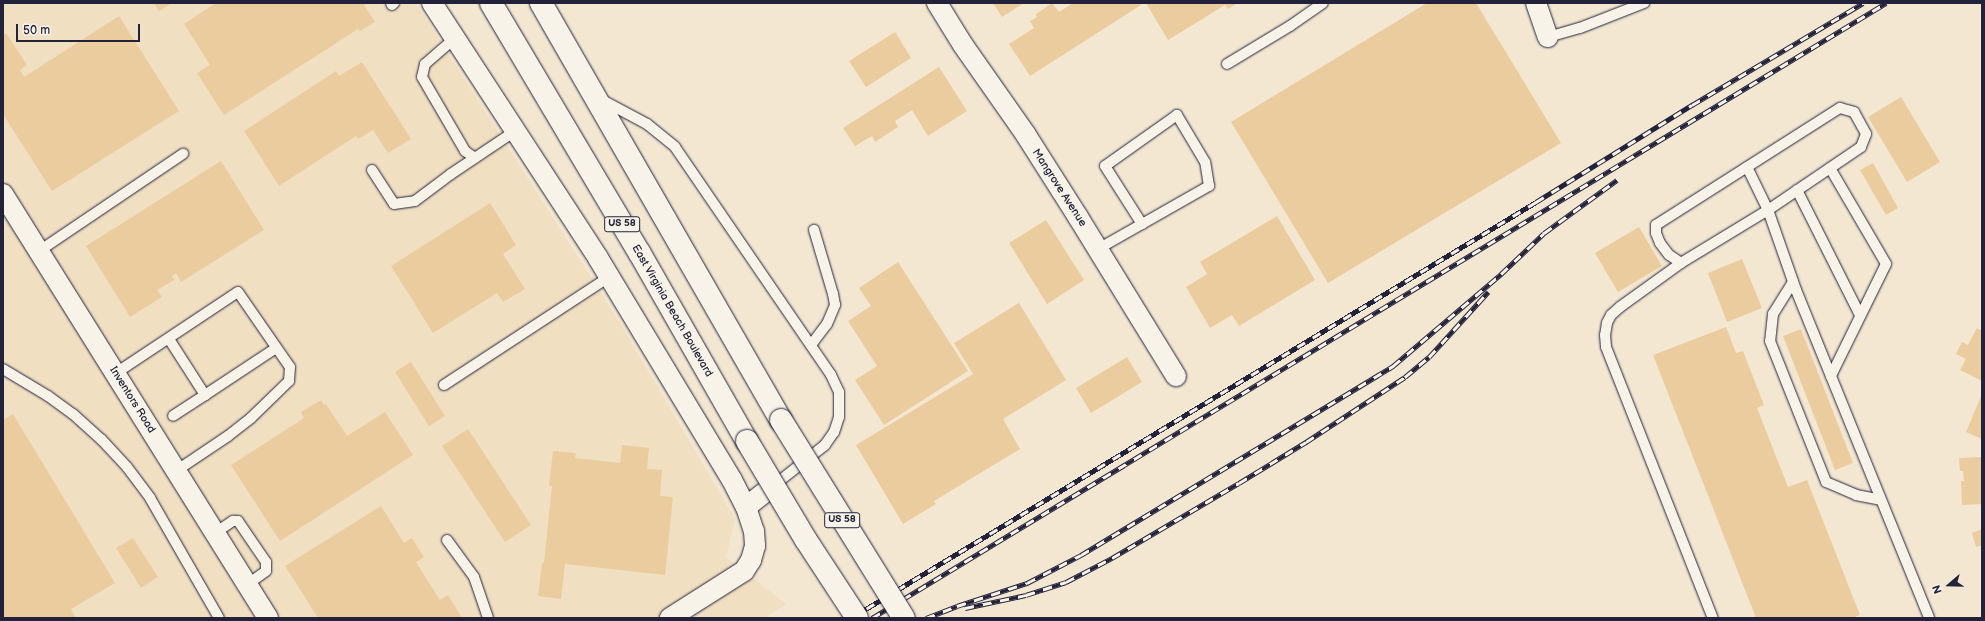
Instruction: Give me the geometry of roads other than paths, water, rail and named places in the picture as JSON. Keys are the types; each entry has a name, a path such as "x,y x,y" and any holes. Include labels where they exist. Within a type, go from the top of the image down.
{"main road":[{"name":"US 58","path":"541,3 781,420 904,618"},
{"name":"East Virginia Beach Boulevard","path":"493,5 806,540 857,618"}],"street":[{"path":"432,3 609,277 732,480 746,507 754,531 755,546 751,560 744,570 670,618"},
{"name":"Mangrove Avenue","path":"937,3 1026,136 1176,376"},
{"path":"1536,3 1548,37"},
{"name":"Inventors Road","path":"3,194 264,612"},
{"path":"746,507 774,486"}],"lane":[{"path":"1227,64 1290,26 1323,3"},
{"path":"1548,37 1580,28 1644,3"},
{"path":"455,38 425,64 422,77 465,151 475,158"},
{"path":"595,96 647,124 675,147 811,345 831,375 839,392 839,417 834,432 825,445 774,486"},
{"path":"1681,263 1670,255 1660,243 1656,233 1656,225 1840,108 1854,112 1866,134 1861,147 1768,210 1681,263 1620,307 1611,315 1607,323 1605,335 1606,347 1713,618"},
{"path":"1098,249 1209,186 1205,162 1177,115 1104,166 1142,224"},
{"path":"372,170 394,204 415,201 515,131"},
{"path":"39,251 184,154"},
{"path":"1747,167 1768,210 1794,282 1927,617"},
{"path":"1830,168 1886,264 1831,376"},
{"path":"1797,190 1860,316"},
{"path":"811,345 827,324 835,305 814,230"},
{"path":"444,384 609,277"},
{"path":"1794,282 1773,314 1770,341 1826,482 1856,495 1881,500"},
{"path":"116,373 238,292 290,367 289,381 251,418 228,436 176,471"},
{"path":"169,339 206,395"},
{"path":"173,416 276,348"},
{"path":"3,369 48,396 73,414 101,439 127,467 150,498 219,618"},
{"path":"215,533 233,521 238,520 266,562 266,571 247,585"},
{"path":"447,540 474,577 488,618"}],"railway":[{"path":"851,618 1536,202 1692,105 1863,3"},
{"path":"872,618 1886,3"},
{"path":"926,618 1027,583 1081,555 1393,366 1501,274 1544,233 1617,180"},
{"path":"965,608 1026,595 1066,582 1112,558 1239,483 1306,442 1405,377 1429,357 1488,292"}]}
